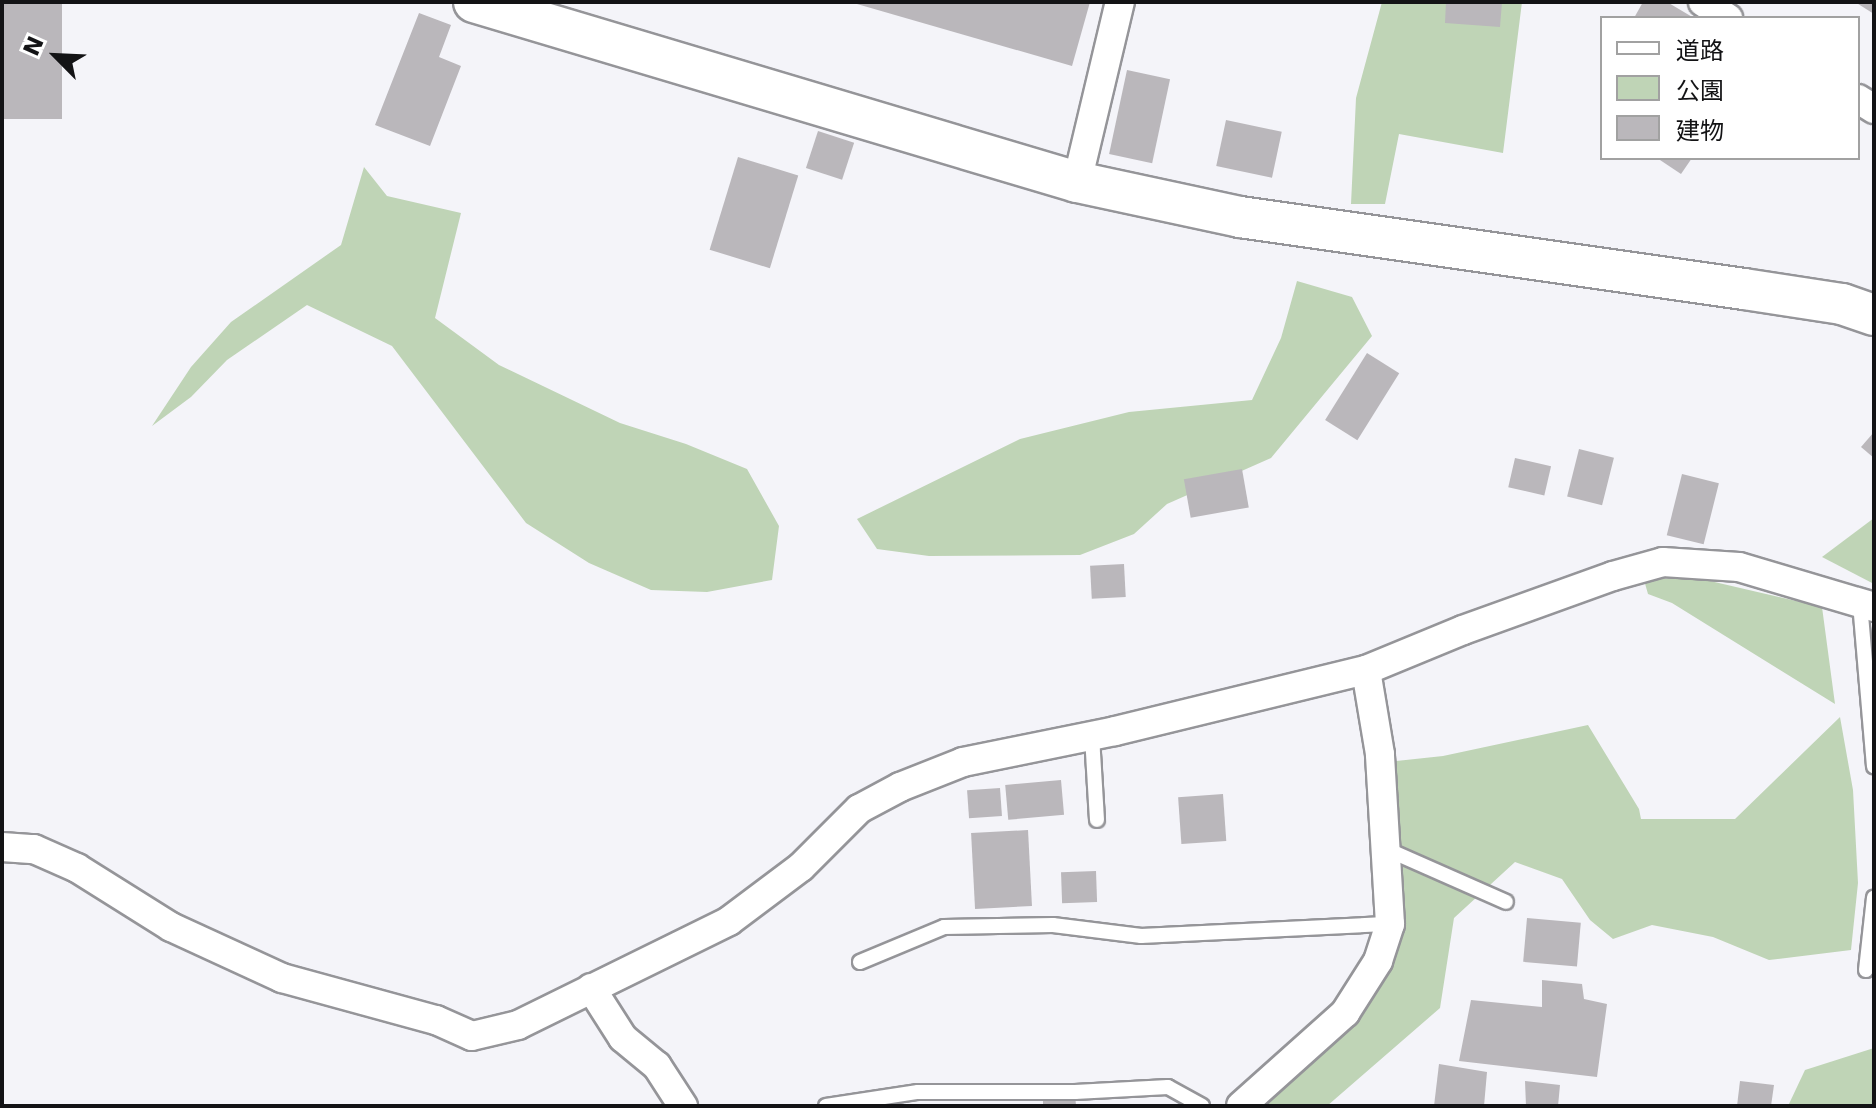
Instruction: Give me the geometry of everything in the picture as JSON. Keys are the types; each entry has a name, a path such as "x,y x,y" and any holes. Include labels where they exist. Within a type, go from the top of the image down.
{"street":[{"path":"474,2 1077,182 1240,217 1842,304 1874,315"},
{"path":"1077,182 1120,2"},
{"path":"1703,2 1725,16"},
{"path":"2,847 34,849 77,868 171,927 282,978 436,1020 472,1036 518,1025 729,921 801,867 859,809 900,787 963,762 1092,736 1366,670 1598,582 1663,562 1739,567 1867,605"},
{"path":"1241,1106 1345,1013 1378,961 1390,924 1380,754 1366,670"},
{"path":"591,988 623,1038 657,1066 683,1106"}],"lane":[{"path":"1867,605 1874,766"},
{"path":"1092,736 1097,820"},
{"path":"1386,849 1506,902"},
{"path":"1866,970 1874,897"},
{"path":"860,962 944,927 1053,925 1141,936 1390,924"},
{"path":"826,1106 1168,1087 1202,1106"}],"green space":[{"path":"1382,2 1522,2 1503,153 1399,134 1385,204 1351,204 1356,98"},
{"path":"364,167 387,196 461,213 435,318 499,365 620,423 686,444 747,469 779,526 772,580 707,592 651,590 589,563 526,523 392,346 307,305 227,360 191,397 152,426 191,367 231,322 341,245"},
{"path":"1297,281 1352,297 1372,336 1271,458 1167,504 1134,534 1080,555 929,556 877,549 857,519 1020,439 1129,412 1252,400 1281,338"},
{"path":"1874,518 1874,584 1822,557"},
{"path":"1693,577 1822,607 1835,704 1672,603 1648,594 1644,580"},
{"path":"1840,717 1853,790 1858,883 1851,950 1769,960 1713,937 1652,925 1613,939 1590,920 1562,879 1515,862 1454,918 1440,1008 1327,1106 1258,1106 1383,964 1387,762 1443,756 1588,725 1639,809 1641,819 1735,819"},
{"path":"1874,1048 1874,1106 1788,1106 1805,1070"}],"building":[{"path":"2,2 62,2 62,119 2,119"},
{"path":"850,2 1090,2 1072,66"},
{"path":"1446,2 1502,2 1500,27 1445,23"},
{"path":"1643,2 1667,2 1691,16 1635,16"},
{"path":"1855,2 1874,2 1874,14"},
{"path":"419,13 451,25 439,57 461,66 430,146 375,125"},
{"path":"1127,70 1170,79 1152,163 1109,154"},
{"path":"1226,120 1282,132 1272,178 1216,166"},
{"path":"818,131 854,143 842,180 806,168"},
{"path":"738,157 798,175 770,268 710,250"},
{"path":"1660,160 1691,160 1681,174"},
{"path":"1367,353 1399,373 1357,440 1325,420"},
{"path":"1874,432 1874,458 1861,447"},
{"path":"1579,449 1614,458 1602,505 1567,497"},
{"path":"1515,458 1551,466 1544,496 1508,487"},
{"path":"1242,469 1249,507 1191,518 1184,479"},
{"path":"1682,474 1719,483 1704,544 1667,535"},
{"path":"1124,564 1126,597 1092,599 1090,566"},
{"path":"1061,780 1064,815 1008,820 1005,785"},
{"path":"1000,788 1002,816 969,818 967,790"},
{"path":"1223,794 1226,841 1181,844 1178,797"},
{"path":"1028,830 1032,906 975,909 971,833"},
{"path":"1096,871 1097,902 1062,903 1061,872"},
{"path":"1527,918 1581,923 1577,967 1523,962"},
{"path":"1542,980 1582,984 1584,999 1607,1004 1597,1077 1459,1061 1471,1000 1542,1007"},
{"path":"1439,1064 1487,1072 1484,1106 1434,1106"},
{"path":"1525,1081 1560,1085 1558,1106 1526,1106"},
{"path":"1740,1081 1774,1085 1771,1106 1737,1106"},
{"path":"1075,1092 1076,1106 1043,1106 1043,1094"}]}
